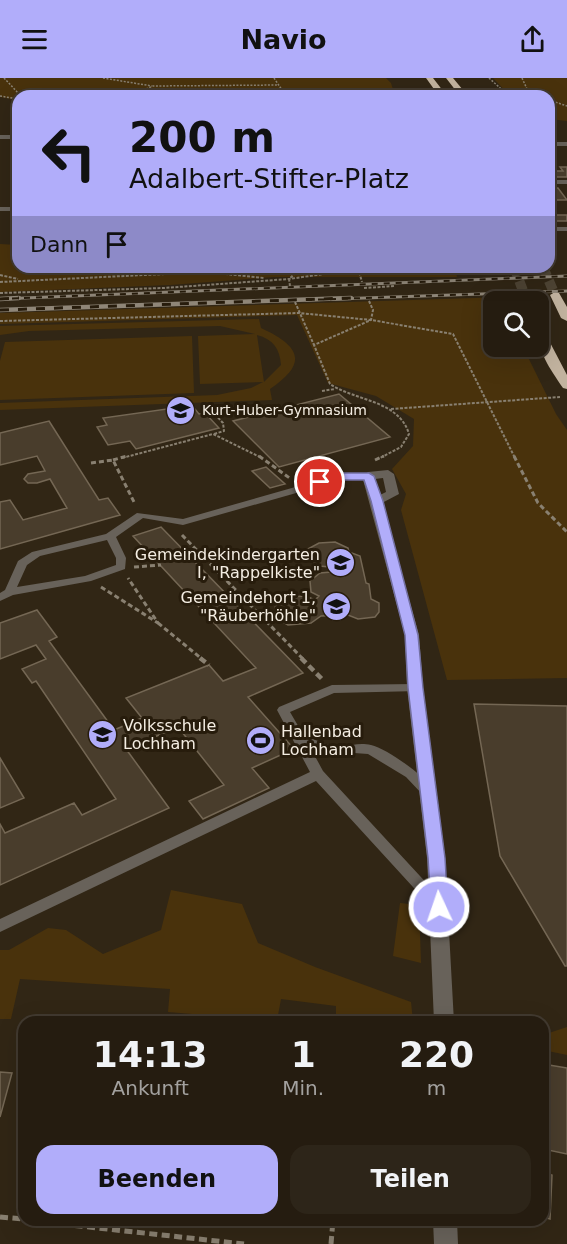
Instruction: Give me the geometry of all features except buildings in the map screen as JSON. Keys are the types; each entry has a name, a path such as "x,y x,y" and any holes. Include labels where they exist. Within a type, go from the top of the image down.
{"highway":[{"path":"429,78 438,90"},
{"path":"449,78 459,90"},
{"path":"555,295 567,318"},
{"path":"549,356 567,385"}],"street":[{"path":"377,501 393,494 388,474 369,476 412,635 436,858 444,1016"},
{"path":"445,1226 446,1244"}],"lane":[{"path":"5,595 22,563 36,554 110,536 141,515 183,522 341,477 369,476"},
{"path":"5,595 87,579 121,567 121,558 110,536"},
{"path":"416,688 332,689 284,710 318,774 439,907"},
{"path":"299,739 339,751 354,748 371,750 411,774 428,792"},
{"path":"0,926 318,774"}],"path":[{"path":"4,78 15,90"},
{"path":"103,78 153,86 279,85"},
{"path":"274,78 282,90"},
{"path":"489,78 502,90"},
{"path":"144,90 153,86"},
{"path":"0,282 184,273"},
{"path":"217,273 274,279"},
{"path":"289,279 296,273"},
{"path":"0,293 164,288 289,279 323,273"},
{"path":"359,273 362,282"},
{"path":"0,275 25,280"},
{"path":"289,279 290,286"},
{"path":"364,288 395,286"},
{"path":"369,301 373,310 371,320"},
{"path":"295,302 330,384 391,410 487,401 567,397"},
{"path":"0,321 299,313 371,320 453,334 538,503 567,532"},
{"path":"314,345 371,320"},
{"path":"321,391 336,388"},
{"path":"369,476 366,469 371,461 404,446 408,438 407,429 391,410"},
{"path":"92,463 113,460 224,431 223,423 212,411"},
{"path":"213,434 267,460 300,488"},
{"path":"113,460 141,515"},
{"path":"166,519 332,689"},
{"path":"121,567 161,565"},
{"path":"121,567 158,623"},
{"path":"87,579 158,623 209,665"},
{"path":"0,1216 18,1218"},
{"path":"86,1226 244,1244"},
{"path":"332,1244 333,1226"}],"shaded area":[{"path":"0,78 386,78 393,90 12,90 12,99 0,97"},
{"path":"493,78 567,78 567,121 555,120 555,90 504,90"},
{"path":"0,244 12,245 12,273 456,273 457,277 274,277 170,285 0,292"},
{"path":"483,298 483,357 528,357 556,414 567,430 567,678 447,680 401,510 406,494 392,469 413,446 414,419 376,396 328,383 297,315 0,324 0,313"},
{"path":"259,319 261,328 284,341 291,348 295,355 295,363 291,371 270,389 272,400 0,410 0,403 217,395 251,388 263,382 200,384 198,336 255,334 220,326 29,331 0,335 0,326","holes":["257,335 267,339 275,346 281,365 264,382"]},
{"path":"192,336 194,393 0,400 0,361 5,342"},
{"path":"171,890 242,904 258,943 315,967 411,1002 412,1016 336,1016 336,1006 281,999 278,1016 216,1016 168,1012 170,989 20,979 11,1019 0,1019 0,950 9,950 48,928 66,930 103,954 161,930"},
{"path":"400,903 419,905 421,963 393,956"},
{"path":"567,1027 567,1055 549,1051 549,1033"}],"tunnel":[{"path":"516,273 523,291"},
{"path":"546,273 555,295"}],"railway":[{"path":"19,298 0,299 567,276"},
{"path":"306,300 567,291"},
{"path":"0,310 351,298"}],"place":[{"name":"Kurt-Huber-Gymnasium","path":"181,410"},
{"name":"Gemeindekindergarten I, \"Rappelkiste\"","path":"341,563"},
{"name":"Gemeindehort 1, \"Räuberhöhle\"","path":"337,606"},
{"name":"Volksschule Lochham","path":"102,734"},
{"name":"Hallenbad Lochham","path":"260,740"}],"route":[{"path":"320,482 341,477 369,476 377,501 412,635 436,858 439,907"}]}
